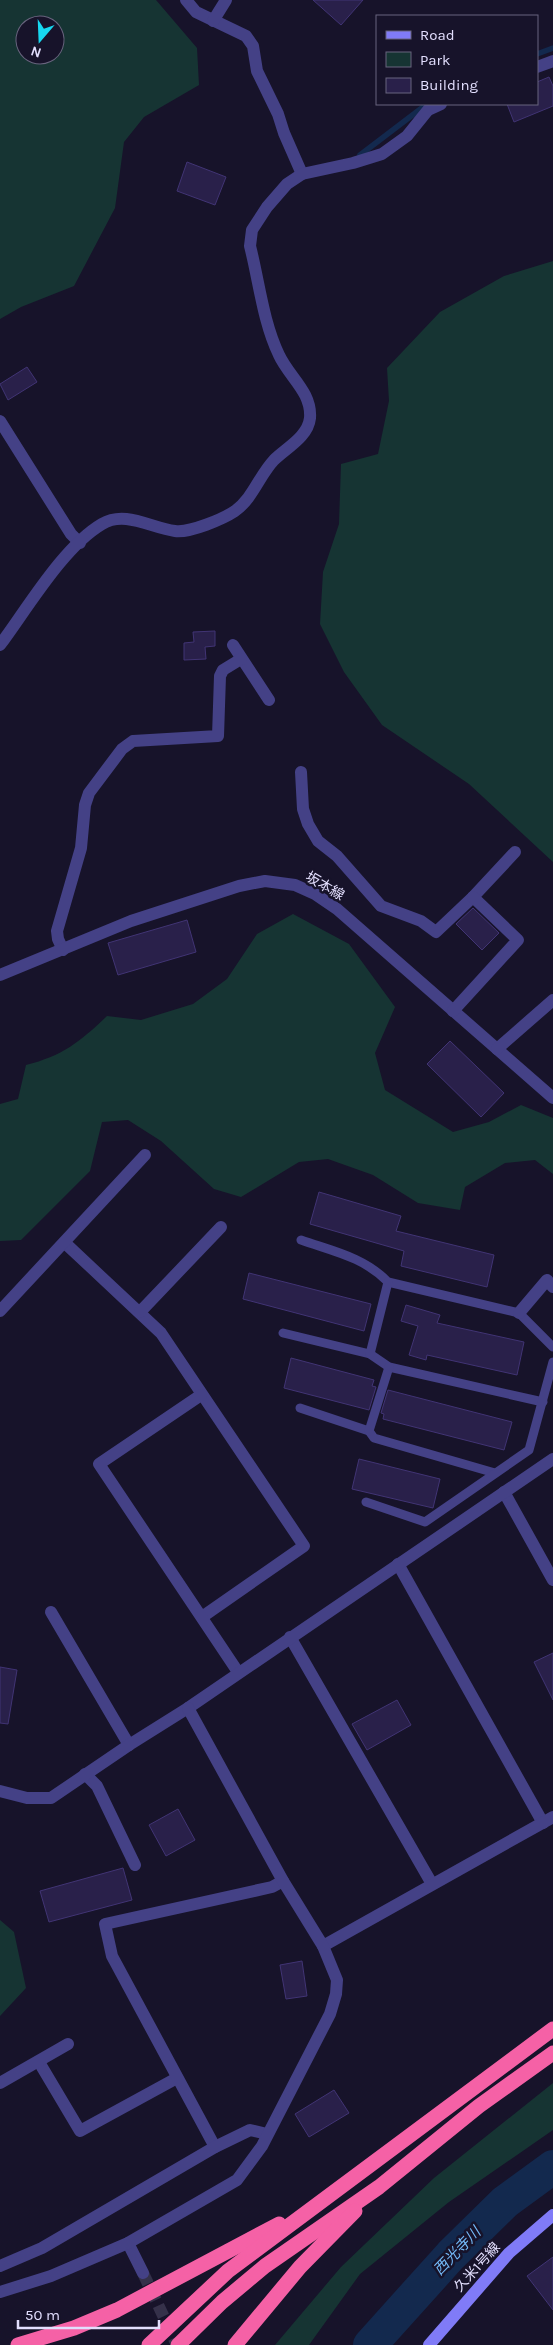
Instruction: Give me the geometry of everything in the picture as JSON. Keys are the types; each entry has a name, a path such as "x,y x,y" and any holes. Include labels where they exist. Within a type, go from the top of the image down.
{"highway":[{"path":"149,2345 228,2271 553,2029"},
{"path":"178,2345 222,2302 265,2266 379,2187 479,2106 553,2053"},
{"path":"237,2342 300,2268 379,2187"},
{"path":"18,2345 74,2328 117,2310 319,2203"}],"street":[{"path":"186,0 196,12 246,36 253,46 257,71 278,114 302,174"},
{"path":"213,21 226,0"},
{"path":"538,67 553,61"},
{"path":"0,645 62,561 102,524 118,518 140,521 176,531 196,528 235,511 252,495 261,475 301,437 310,420 308,401 280,357 272,338 250,246 252,230 267,207 287,184 302,174 353,163 382,154 407,136 428,110 439,105"},
{"path":"0,421 71,534 80,543"},
{"path":"233,645 269,700"},
{"path":"63,950 58,939 58,931 80,848 85,805 89,793 122,749 132,742 218,736 220,676 223,670 241,659"},
{"path":"301,772 303,809 308,824 318,841 337,856 381,906 421,921 436,932 473,897 515,852"},
{"name":"坂本線","path":"0,975 131,921 239,886 265,881 295,885 315,894 337,909 553,1098"},
{"path":"453,1011 518,940 473,897"},
{"path":"498,1049 553,1000"},
{"path":"0,1311 145,1155"},
{"path":"140,1312 221,1227"},
{"path":"65,1243 162,1334 304,1546 202,1617"},
{"path":"519,1313 547,1280 553,1287"},
{"path":"201,1394 99,1464 238,1672"},
{"path":"0,1791 27,1798 51,1798 188,1708 238,1672 553,1459"},
{"path":"504,1492 553,1580"},
{"path":"324,1946 548,1820 398,1564"},
{"path":"51,1612 129,1745"},
{"path":"290,1637 432,1884"},
{"path":"0,2292 51,2276 128,2243 237,2180 262,2146 330,2014 336,1994 337,1980 324,1946 283,1881 188,1708"},
{"path":"85,1774 97,1786 135,1865"},
{"path":"215,2147 112,1956 105,1924 272,1887 283,1881"},
{"path":"0,2083 68,2044"},
{"path":"39,2062 80,2131 177,2078"},
{"path":"0,2266 42,2248 215,2147 250,2130 267,2134"},
{"name":"久米1号線","path":"429,2345 509,2253 553,2215"},
{"path":"128,2243 143,2273"}],"lane":[{"path":"301,1240 360,1260 377,1270 388,1282 519,1313 553,1347"},
{"path":"370,1354 388,1282"},
{"path":"283,1333 370,1354 389,1367 543,1402"},
{"path":"366,1502 425,1522 530,1450 553,1362"},
{"path":"369,1431 389,1367"},
{"path":"300,1408 369,1431 374,1438 494,1473"}],"green space":[{"path":"0,0 156,0 197,48 199,85 144,117 124,142 115,208 74,286 21,307 0,319"},
{"path":"553,261 553,862 469,784 382,725 344,672 320,624 323,572 339,524 341,464 378,454 389,401 387,368 440,312 504,276"},
{"path":"293,914 349,944 395,1007 375,1053 385,1090 453,1132 489,1122 521,1105 553,1118 553,1174 535,1160 505,1163 465,1187 460,1210 418,1203 373,1175 328,1159 299,1162 241,1197 214,1189 161,1141 128,1120 102,1122 90,1171 21,1240 0,1241 0,1104 18,1099 26,1065 50,1057 70,1047 107,1016 141,1020 193,1004 227,979 257,934"},
{"path":"0,1920 14,1932 26,1988 0,2016"},
{"path":"553,2083 553,2130 449,2202 360,2274 309,2345 275,2345 341,2267 434,2178"}],"building":[{"path":"313,0 363,0 341,25"},
{"path":"549,77 553,86 553,106 514,122 507,105 538,105 538,82"},
{"path":"187,162 226,177 215,205 177,191"},
{"path":"27,367 37,382 8,400 0,384"},
{"path":"215,631 215,646 205,647 206,659 184,660 184,643 194,642 193,632"},
{"path":"473,908 499,933 482,950 456,924"},
{"path":"187,920 196,952 118,975 108,943"},
{"path":"450,1041 504,1093 481,1117 427,1064"},
{"path":"319,1192 401,1216 396,1231 494,1255 487,1287 401,1266 404,1251 310,1224"},
{"path":"249,1273 371,1304 364,1331 243,1299"},
{"path":"406,1305 440,1315 437,1323 524,1342 517,1375 427,1355 426,1360 409,1355 418,1326 401,1321"},
{"path":"291,1358 374,1380 372,1386 376,1387 369,1410 284,1388"},
{"path":"388,1390 512,1422 504,1450 383,1419 384,1414 381,1413"},
{"path":"359,1459 440,1479 433,1508 352,1489"},
{"path":"553,1653 553,1700 534,1662"},
{"path":"0,1667 17,1670 8,1724 0,1723"},
{"path":"397,1700 411,1725 367,1750 352,1724"},
{"path":"178,1809 195,1840 166,1856 149,1825"},
{"path":"123,1868 132,1900 49,1922 40,1891"},
{"path":"302,1961 307,1996 286,1999 280,1965"},
{"path":"334,2090 349,2113 309,2137 295,2114"},
{"path":"553,2257 553,2310 527,2276"}],"waterway":[{"path":"538,54 553,48"},
{"path":"360,155 426,105"},
{"name":"西光寺川","path":"370,2345 451,2255 505,2202 553,2167"}],"tunnel":[{"path":"143,2273 177,2345"}]}
